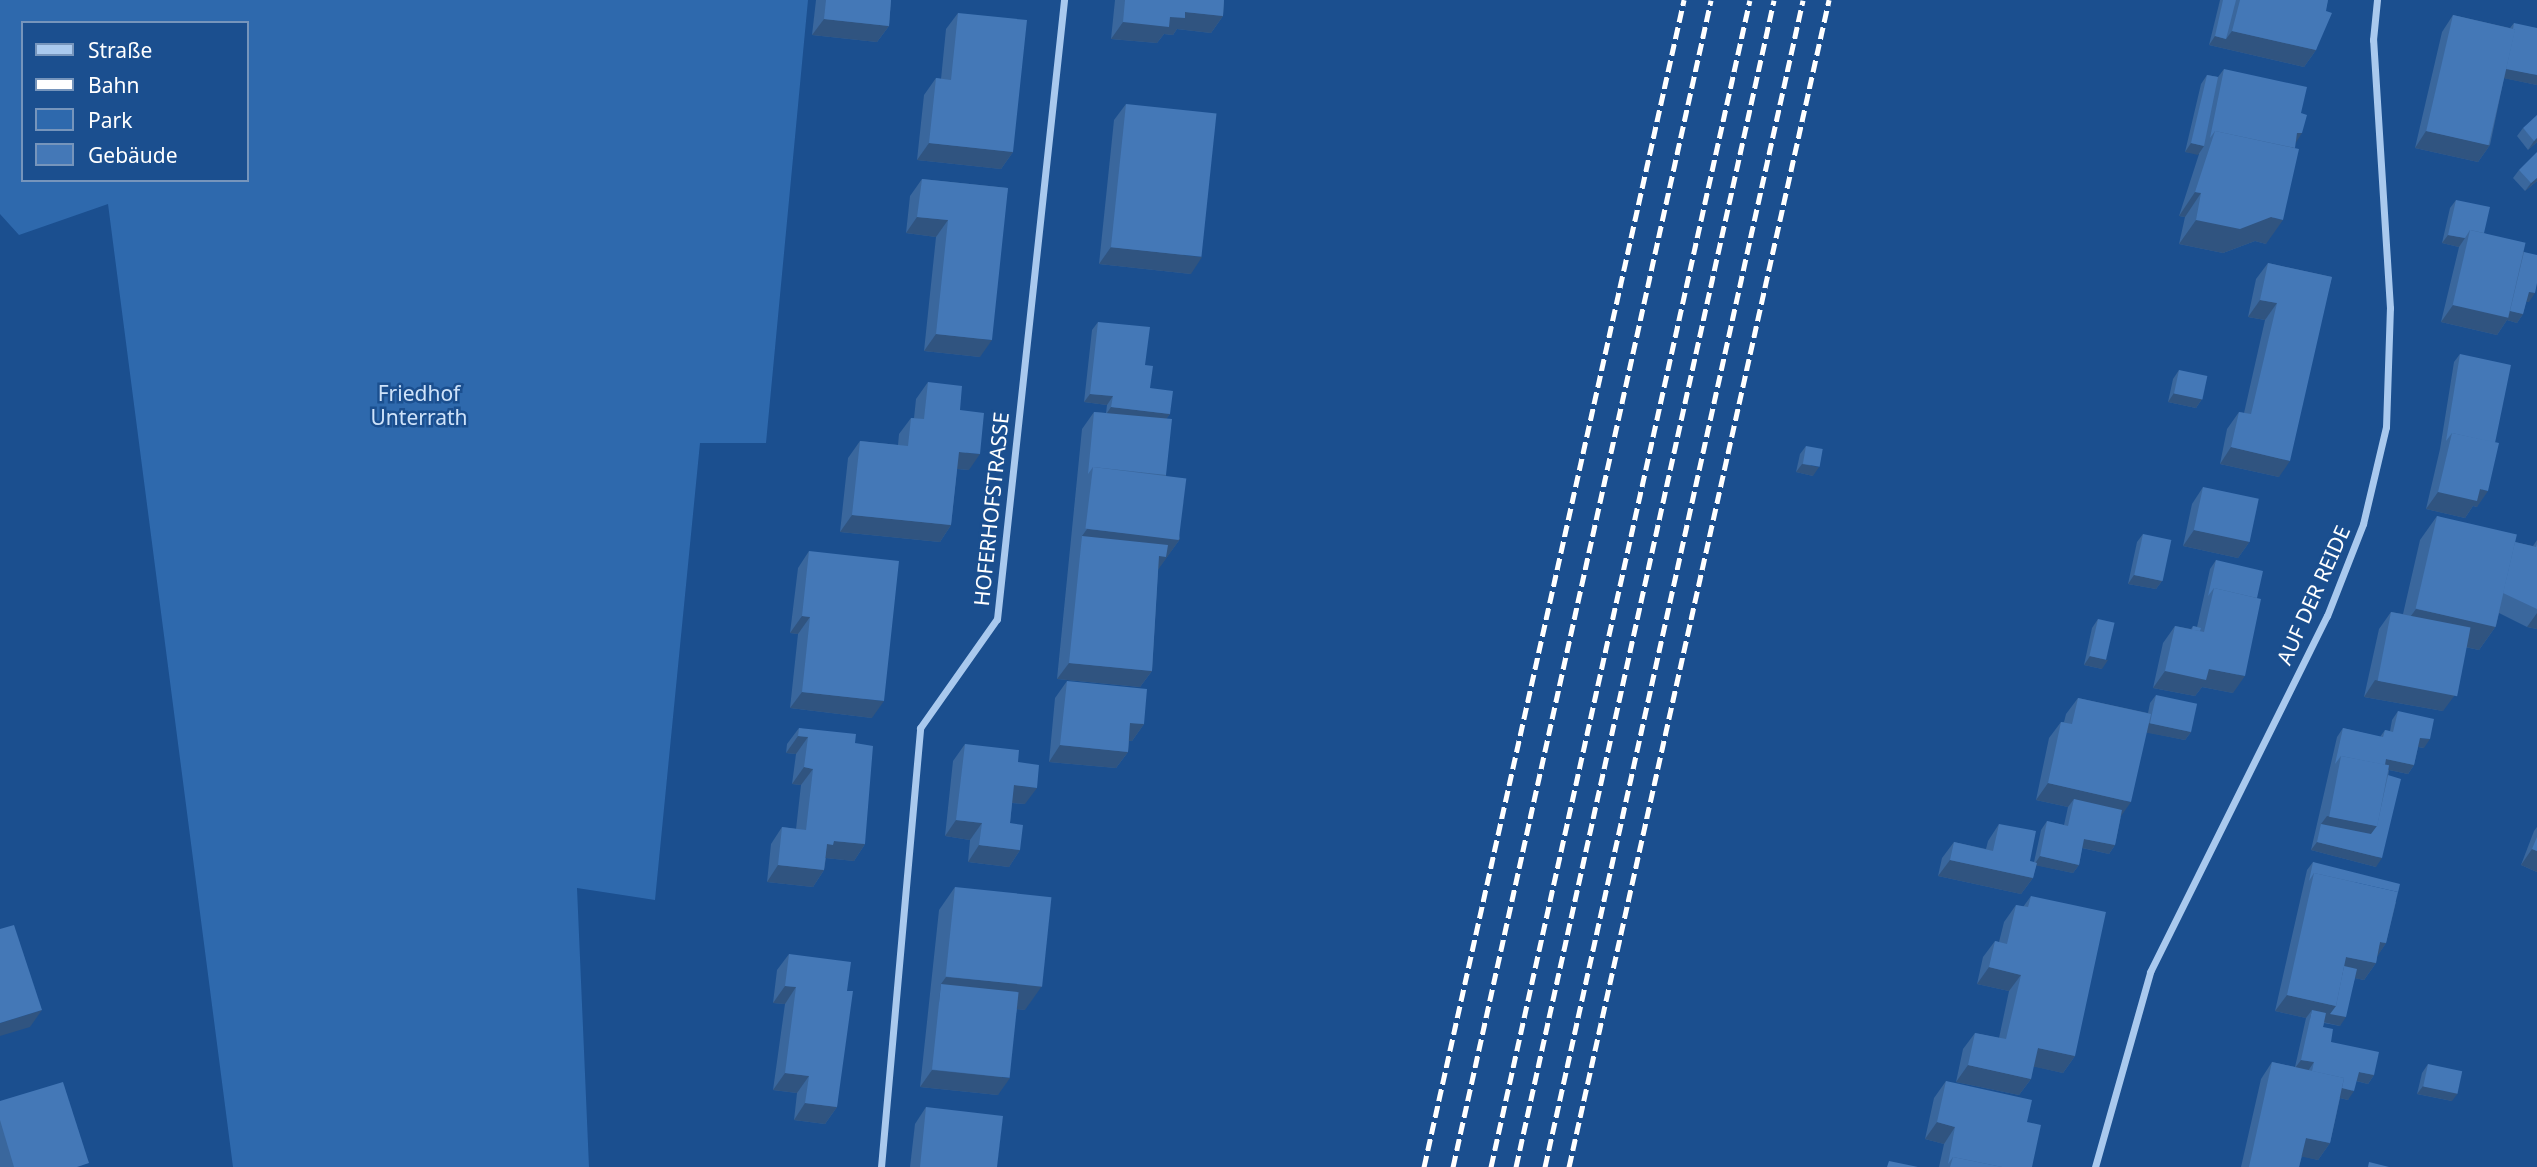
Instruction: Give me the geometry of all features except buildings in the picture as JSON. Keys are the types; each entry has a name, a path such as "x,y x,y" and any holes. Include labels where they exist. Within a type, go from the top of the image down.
{"street":[{"name":"HOFERHOFSTRASSE","path":"881,1167 920,728 997,619 1064,0"},
{"name":"AUF DER REIDE","path":"2095,1167 2150,972 2327,616 2363,524 2386,427 2390,308 2373,40 2377,0"}],"green space":[{"name":"Friedhof Unterrath","path":"0,0 808,0 766,443 700,443 655,900 577,888 589,1167 233,1167 108,204 19,235 0,214"}],"railway":[{"path":"1424,1167 1684,0"},
{"path":"1453,1167 1711,0"},
{"path":"1491,1167 1750,0"},
{"path":"1516,1167 1774,0"},
{"path":"1545,1167 1803,0"},
{"path":"1569,1167 1829,0"}]}
